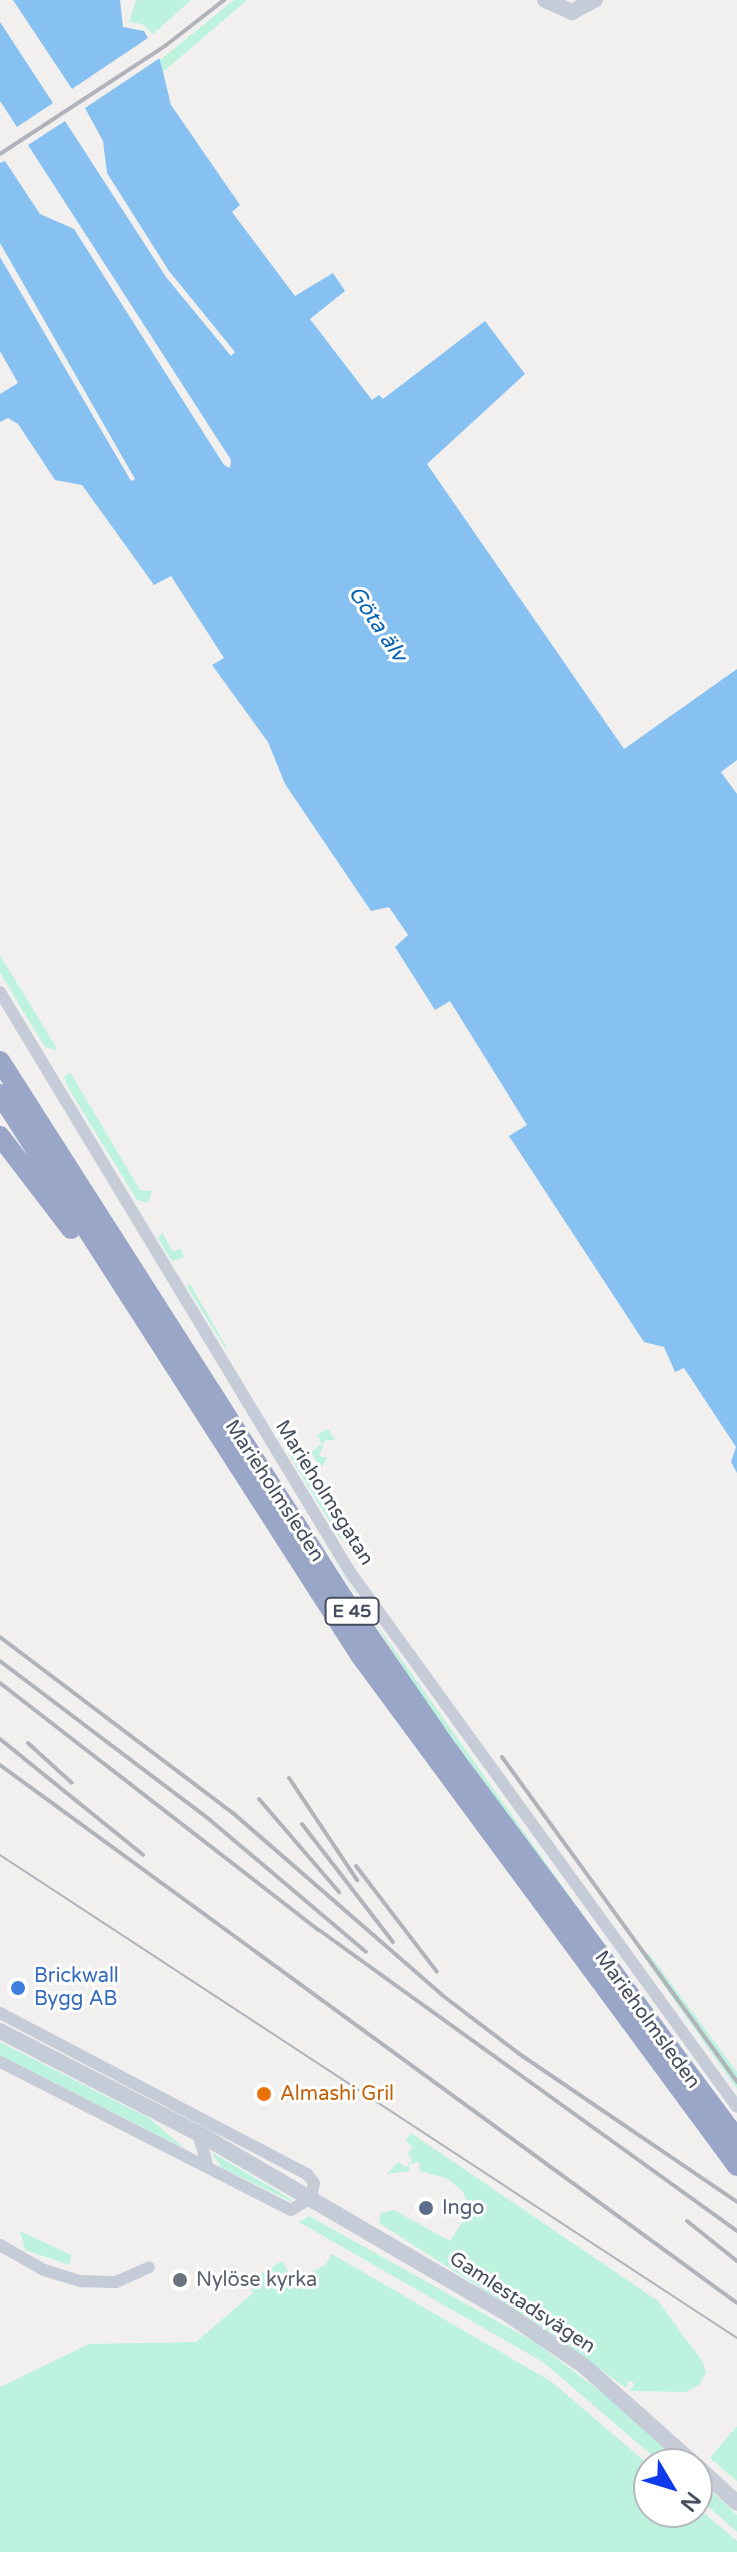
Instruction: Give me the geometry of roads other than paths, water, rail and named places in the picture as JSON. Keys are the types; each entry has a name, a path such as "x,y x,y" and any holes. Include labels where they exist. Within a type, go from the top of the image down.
{"highway":[{"name":"Marieholmsleden","path":"0,1061 351,1610 737,2139"},
{"name":"Marieholmsleden","path":"0,1094 106,1262 417,1737 737,2166"},
{"path":"0,1136 69,1227 106,1262"}],"street":[{"path":"545,0 567,12 595,0"},
{"name":"Marieholmsgatan","path":"0,992 364,1594 737,2107"},
{"path":"0,2013 307,2174 314,2183 311,2198 291,2210 0,2062"},
{"name":"Gamlestadsvägen","path":"0,2031 198,2133 547,2340 676,2448"},
{"path":"198,2133 208,2168"},
{"path":"0,2245 44,2270 81,2281 116,2282 149,2267"},
{"name":"Gamlestadsvägen","path":"713,2481 737,2503"}],"water":[{"name":"Göta älv","path":"0,0 120,0 123,27 144,31 160,60 171,105 240,205 232,212 295,296 333,273 345,291 310,319 372,400 379,395 383,399 485,321 525,374 427,464 624,749 737,669 737,760 721,772 737,794 737,1473 731,1462 736,1447 684,1368 675,1372 664,1347 644,1342 509,1136 527,1125 450,1001 435,1010 395,947 408,935 389,907 371,911 285,784 268,742 212,665 224,658 171,576 154,585 82,485 55,480 18,424 8,418 0,422 0,394 18,383 0,351"}],"tram line":[{"path":"0,1855 737,2338"}],"railway":[{"path":"0,154 165,46 224,0"},
{"path":"0,1637 233,1813 442,1995 518,2053 737,2202"},
{"path":"0,1661 210,1820 366,1952"},
{"path":"0,1683 319,1930 737,2231"},
{"path":"0,1739 143,1855"},
{"path":"28,1743 72,1783"},
{"path":"502,1757 737,2082"},
{"path":"0,1765 737,2303"},
{"path":"289,1778 357,1880"},
{"path":"259,1799 339,1892"},
{"path":"302,1824 393,1942"},
{"path":"356,1866 437,1972"},
{"path":"687,2221 737,2261"}],"place":[{"name":"Brickwall Bygg AB","path":"18,1988"},
{"name":"Almashi Gril","path":"264,2094"},
{"name":"Ingo","path":"426,2208"},
{"name":"Nylöse kyrka","path":"180,2280"}]}
